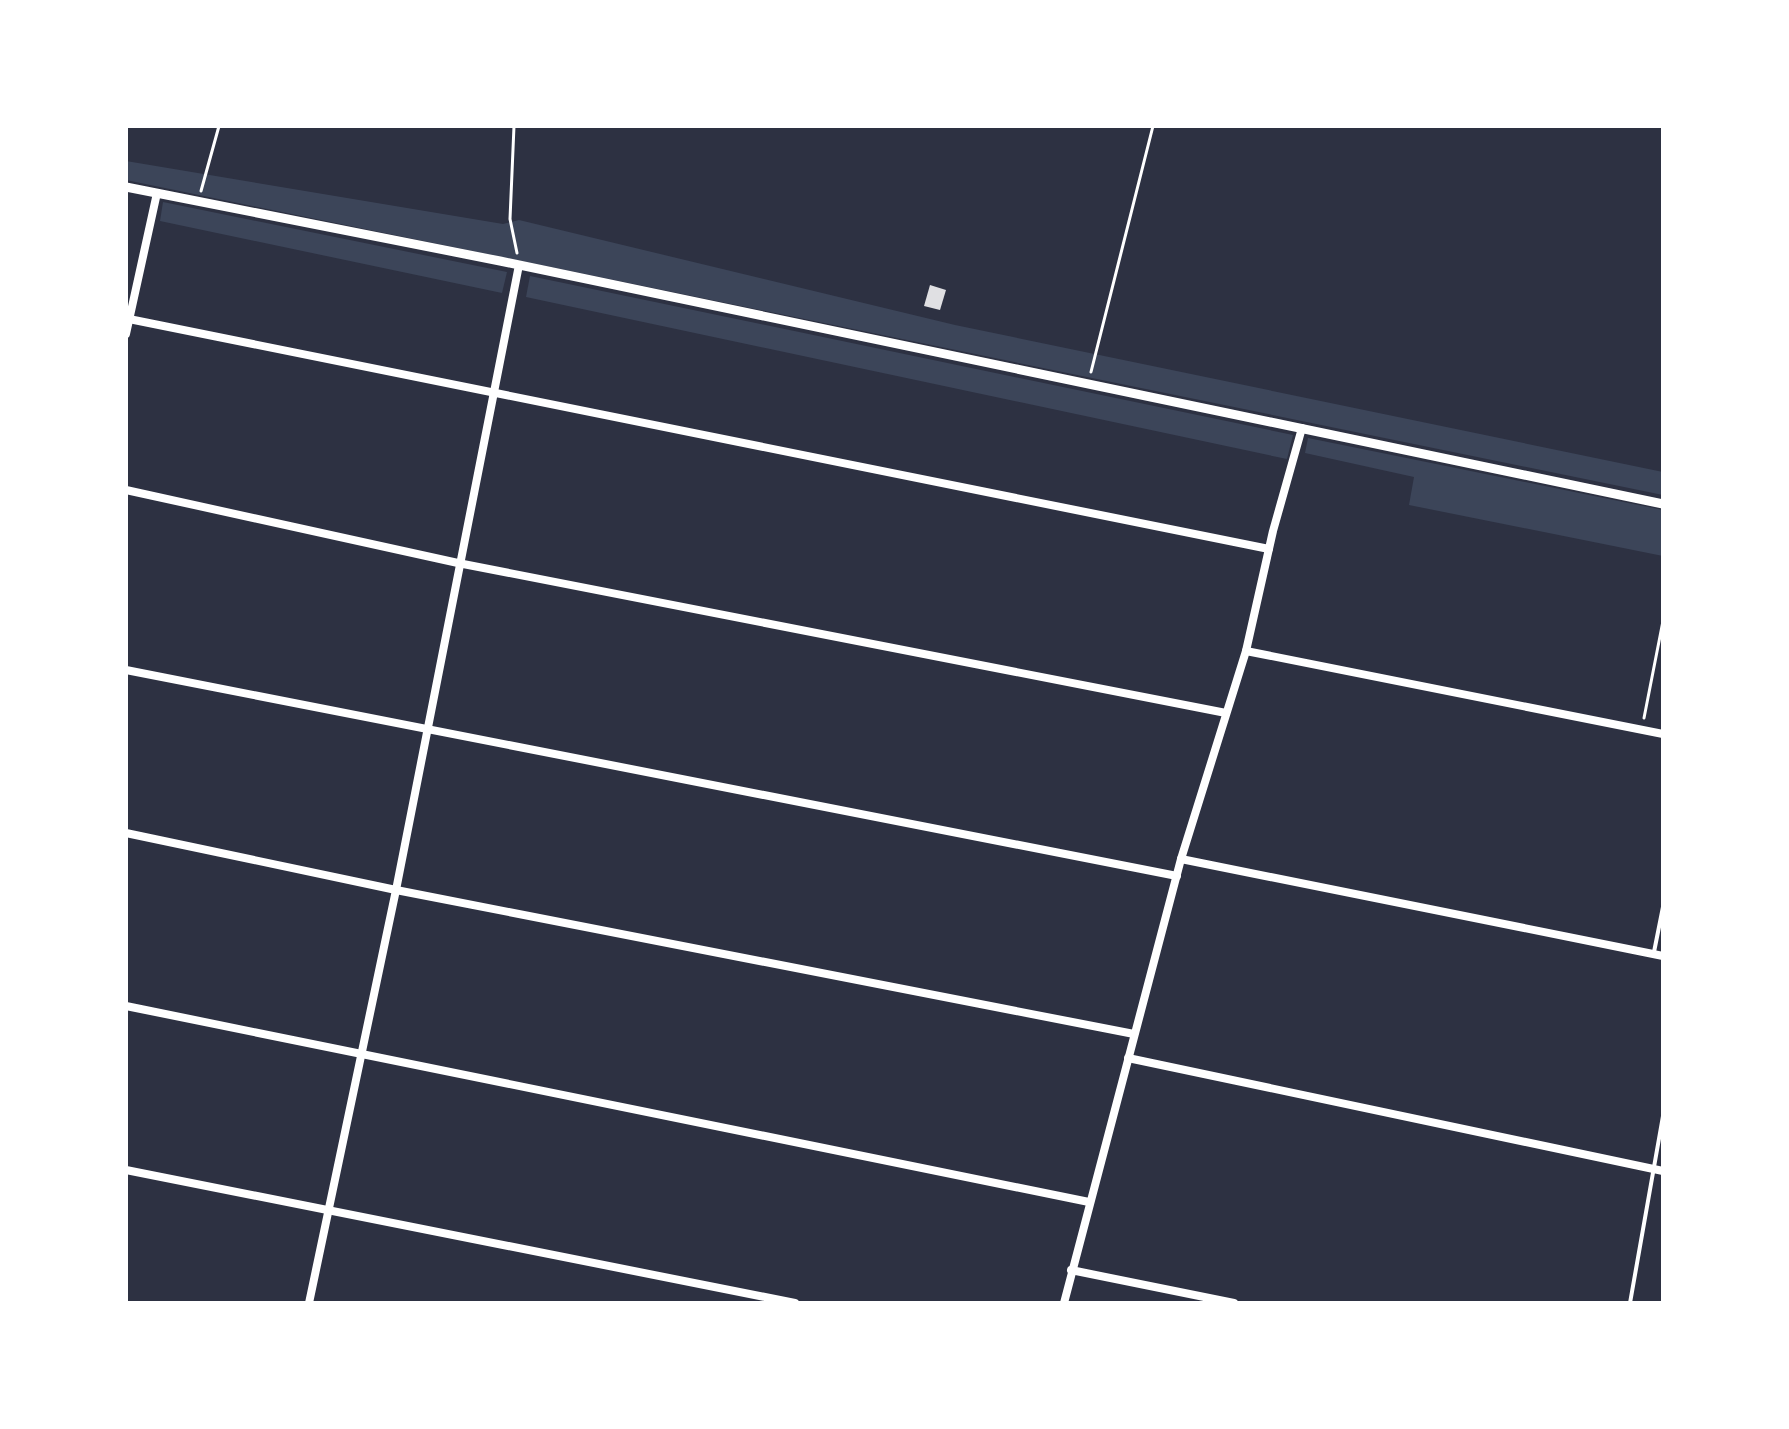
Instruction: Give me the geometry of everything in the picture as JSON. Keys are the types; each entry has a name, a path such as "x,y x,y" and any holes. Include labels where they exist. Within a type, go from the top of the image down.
{"street":[{"path":"126,187 519,265 1663,504"},
{"path":"126,334 157,193"},
{"path":"309,1303 396,890 519,265"},
{"path":"129,319 1269,549"},
{"path":"1064,1303 1181,859 1246,651 1269,549 1302,428"},
{"path":"126,490 458,563 1226,713"},
{"path":"1246,651 1663,734"},
{"path":"126,670 1177,876"},
{"path":"126,833 396,890 1134,1034"},
{"path":"1181,859 1658,955"},
{"path":"126,1006 1089,1202"},
{"path":"1128,1058 1663,1171"},
{"path":"126,1170 795,1303"},
{"path":"1071,1270 1234,1303"}],"lane":[{"path":"1658,955 1663,907"},
{"path":"1630,1303 1651,1169 1663,1116"}],"path":[{"path":"198,202 219,126"},
{"path":"514,126 510,219 519,265"},
{"path":"1088,383 1153,126"},
{"path":"1642,730 1663,621"}],"shaded area":[{"path":"126,161 503,224 519,220 955,325 1663,472 1663,495 126,180"},
{"path":"163,202 507,272 502,293 160,221"},
{"path":"530,276 1293,435 1287,459 526,297"},
{"path":"1308,438 1663,510 1663,556 1409,505 1414,477 1305,453"}],"building":[{"path":"930,285 946,290 940,310 924,306"}]}
